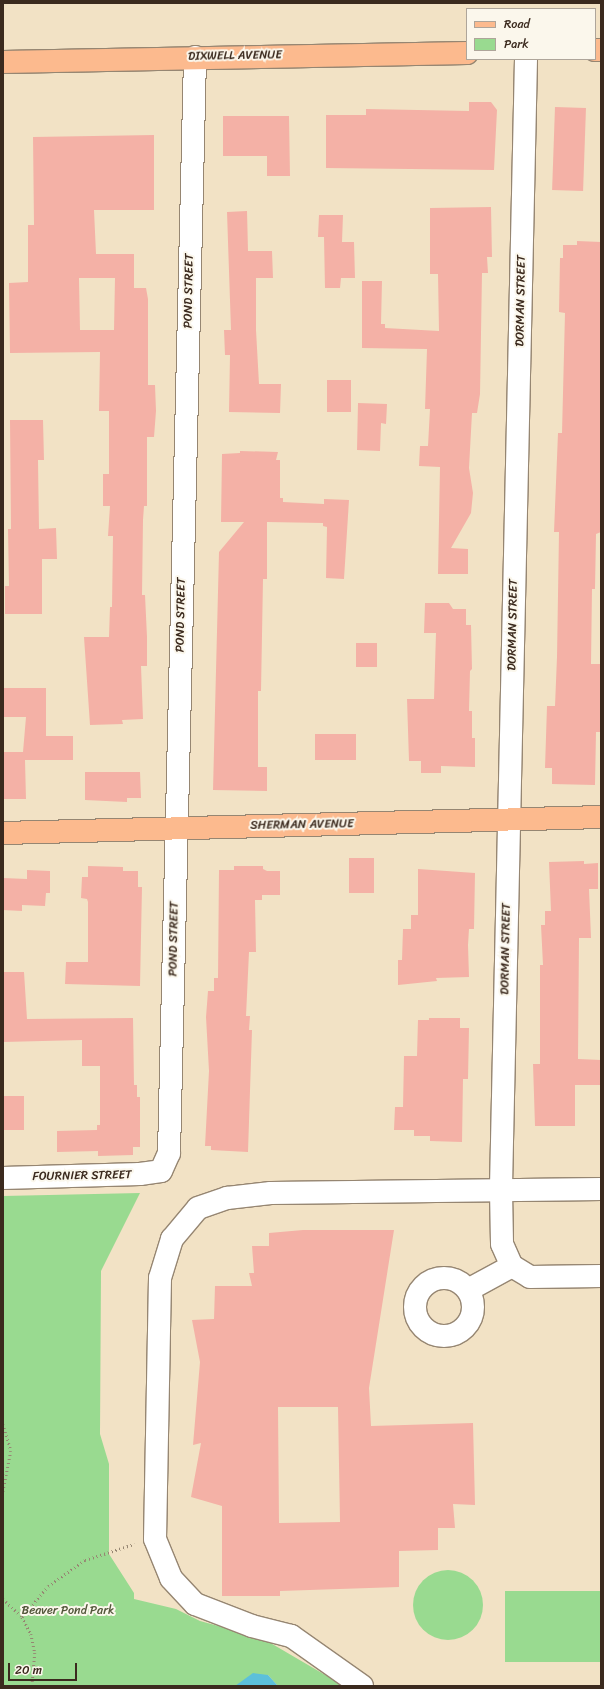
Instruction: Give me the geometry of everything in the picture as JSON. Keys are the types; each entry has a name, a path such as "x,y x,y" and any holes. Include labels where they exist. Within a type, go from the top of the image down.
{"main road":[{"name":"DIXWELL AVENUE","path":"3,62 195,57 466,53"},
{"name":"SHERMAN AVENUE","path":"3,833 601,817"}],"street":[{"name":"POND STREET","path":"162,1171 169,1153 195,57"},
{"name":"DORMAN STREET","path":"512,1266 502,1244 501,1191 526,60"},
{"name":"FOURNIER STREET","path":"3,1178 140,1174 162,1171"},
{"path":"362,1686 292,1636 252,1626 195,1604 171,1578 155,1538 160,1278 172,1239 198,1208 227,1198 272,1193 601,1189"},
{"path":"468,1290 512,1266 524,1275 536,1278 601,1276"}],"path":[{"path":"3,1424 11,1451 3,1492"},
{"path":"22,1617 48,1586 85,1560 155,1538"},
{"path":"3,1599 22,1617 31,1634 35,1653 32,1686"}],"green space":[{"name":"Beaver Pond Park","path":"140,1193 101,1271 100,1434 109,1464 109,1554 134,1593 134,1599 176,1609 200,1621 262,1638 344,1686 278,1686 268,1675 235,1686 3,1686 3,1196"},
{"path":"448,1570 461,1573 473,1580 480,1592 483,1605 480,1618 473,1630 461,1637 448,1640 435,1637 423,1630 416,1618 413,1605 416,1592 423,1580 435,1573"},
{"path":"505,1591 601,1591 601,1662 505,1662"}],"water":[{"path":"253,1673 268,1675 278,1686 235,1686"}],"building":[{"path":"469,102 491,102 497,110 494,170 326,168 326,115 366,115 366,109 469,111"},
{"path":"555,107 586,108 583,191 552,190"},
{"path":"223,116 289,116 290,176 267,176 267,156 223,156"},
{"path":"154,135 154,210 94,210 96,254 134,254 134,288 146,288 148,299 148,385 155,385 156,411 154,437 147,437 147,506 144,506 143,520 142,595 145,595 147,666 141,666 143,719 122,720 123,724 90,725 84,637 109,637 110,607 112,607 113,536 108,536 110,506 103,506 103,474 109,474 109,411 99,411 100,352 10,353 9,283 28,282 28,225 34,225 33,137","holes":["79,278 115,278 114,330 80,330"]},
{"path":"491,207 492,257 487,257 488,273 482,273 480,394 477,413 472,413 469,468 473,493 471,513 451,548 468,549 468,574 438,574 440,467 419,466 420,446 428,446 430,409 425,409 427,349 362,348 362,281 382,281 381,324 385,324 385,328 439,331 438,274 430,274 430,208"},
{"path":"247,211 248,251 272,251 273,278 256,278 256,330 259,384 281,384 280,413 229,412 230,355 225,355 224,330 231,330 227,212"},
{"path":"319,215 343,215 342,242 354,242 355,278 341,278 340,288 325,288 324,237 318,237"},
{"path":"577,241 601,242 601,532 596,534 595,589 592,589 591,664 601,664 601,732 596,732 595,785 552,784 552,768 545,768 547,706 555,706 557,657 559,532 554,532 558,433 562,433 565,313 559,312 560,258 563,258 563,245 577,245"},
{"path":"327,380 351,380 351,412 327,412"},
{"path":"358,403 387,404 386,424 381,423 380,451 357,450"},
{"path":"10,420 43,420 44,460 38,460 39,529 56,528 57,559 42,559 42,614 5,614 5,586 9,586 8,529 11,529"},
{"path":"240,451 278,452 276,460 280,460 280,498 283,498 283,502 324,504 324,499 349,500 344,579 326,578 327,527 323,526 323,523 267,522 267,579 263,579 261,691 258,691 258,767 267,767 267,791 213,790 219,552 244,522 221,522 222,454 240,453"},
{"path":"425,603 449,603 453,609 466,609 466,625 471,625 472,669 470,671 469,711 472,711 472,738 475,738 475,767 441,766 441,773 421,773 421,761 409,761 407,699 434,699 436,633 424,633"},
{"path":"356,643 377,643 377,667 356,667"},
{"path":"3,688 46,688 46,736 73,736 73,760 25,760 26,799 3,799 3,752 23,752 26,717 3,717"},
{"path":"315,734 356,734 356,760 315,760"},
{"path":"85,772 140,772 141,798 127,798 127,802 85,800"},
{"path":"349,858 374,858 374,893 349,893"},
{"path":"584,861 584,864 598,863 598,889 589,889 591,938 579,938 578,1059 601,1060 601,1085 575,1085 575,1126 535,1126 533,1064 540,1064 540,965 543,965 541,925 545,925 545,911 551,911 549,862"},
{"path":"88,866 123,867 123,871 138,871 138,887 142,887 140,986 65,984 66,962 88,962 88,902 87,899 81,898 82,877 88,877"},
{"path":"234,866 263,866 263,869 267,871 280,871 280,895 262,895 262,900 255,900 256,952 249,952 246,1016 250,1016 249,1030 252,1030 248,1152 211,1150 211,1146 205,1146 209,1071 206,1017 208,991 214,991 214,978 218,978 219,870 234,870"},
{"path":"418,869 475,873 474,929 469,929 468,945 469,977 436,978 437,981 398,985 398,960 402,960 403,929 411,929 411,915 418,915"},
{"path":"27,870 50,871 50,893 46,893 45,906 22,905 22,911 3,910 3,878 27,879"},
{"path":"3,972 24,972 27,1019 133,1018 134,1085 137,1085 137,1097 140,1097 140,1147 133,1147 133,1155 98,1156 98,1151 57,1152 57,1131 97,1130 97,1125 100,1125 100,1066 82,1066 82,1040 3,1042"},
{"path":"429,1018 460,1018 460,1028 469,1028 468,1079 463,1079 462,1142 430,1141 430,1136 414,1136 414,1130 394,1130 395,1107 403,1107 404,1056 417,1056 418,1020 429,1020"},
{"path":"3,1096 24,1096 24,1130 3,1130"},
{"path":"303,1230 394,1230 369,1388 371,1426 473,1423 475,1505 453,1504 455,1528 438,1528 438,1550 399,1551 399,1587 280,1591 280,1596 222,1596 222,1506 191,1497 201,1443 193,1445 200,1362 192,1320 214,1319 215,1286 252,1286 249,1273 254,1273 252,1246 269,1246 269,1233","holes":["278,1407 338,1407 340,1522 279,1523"]}]}
